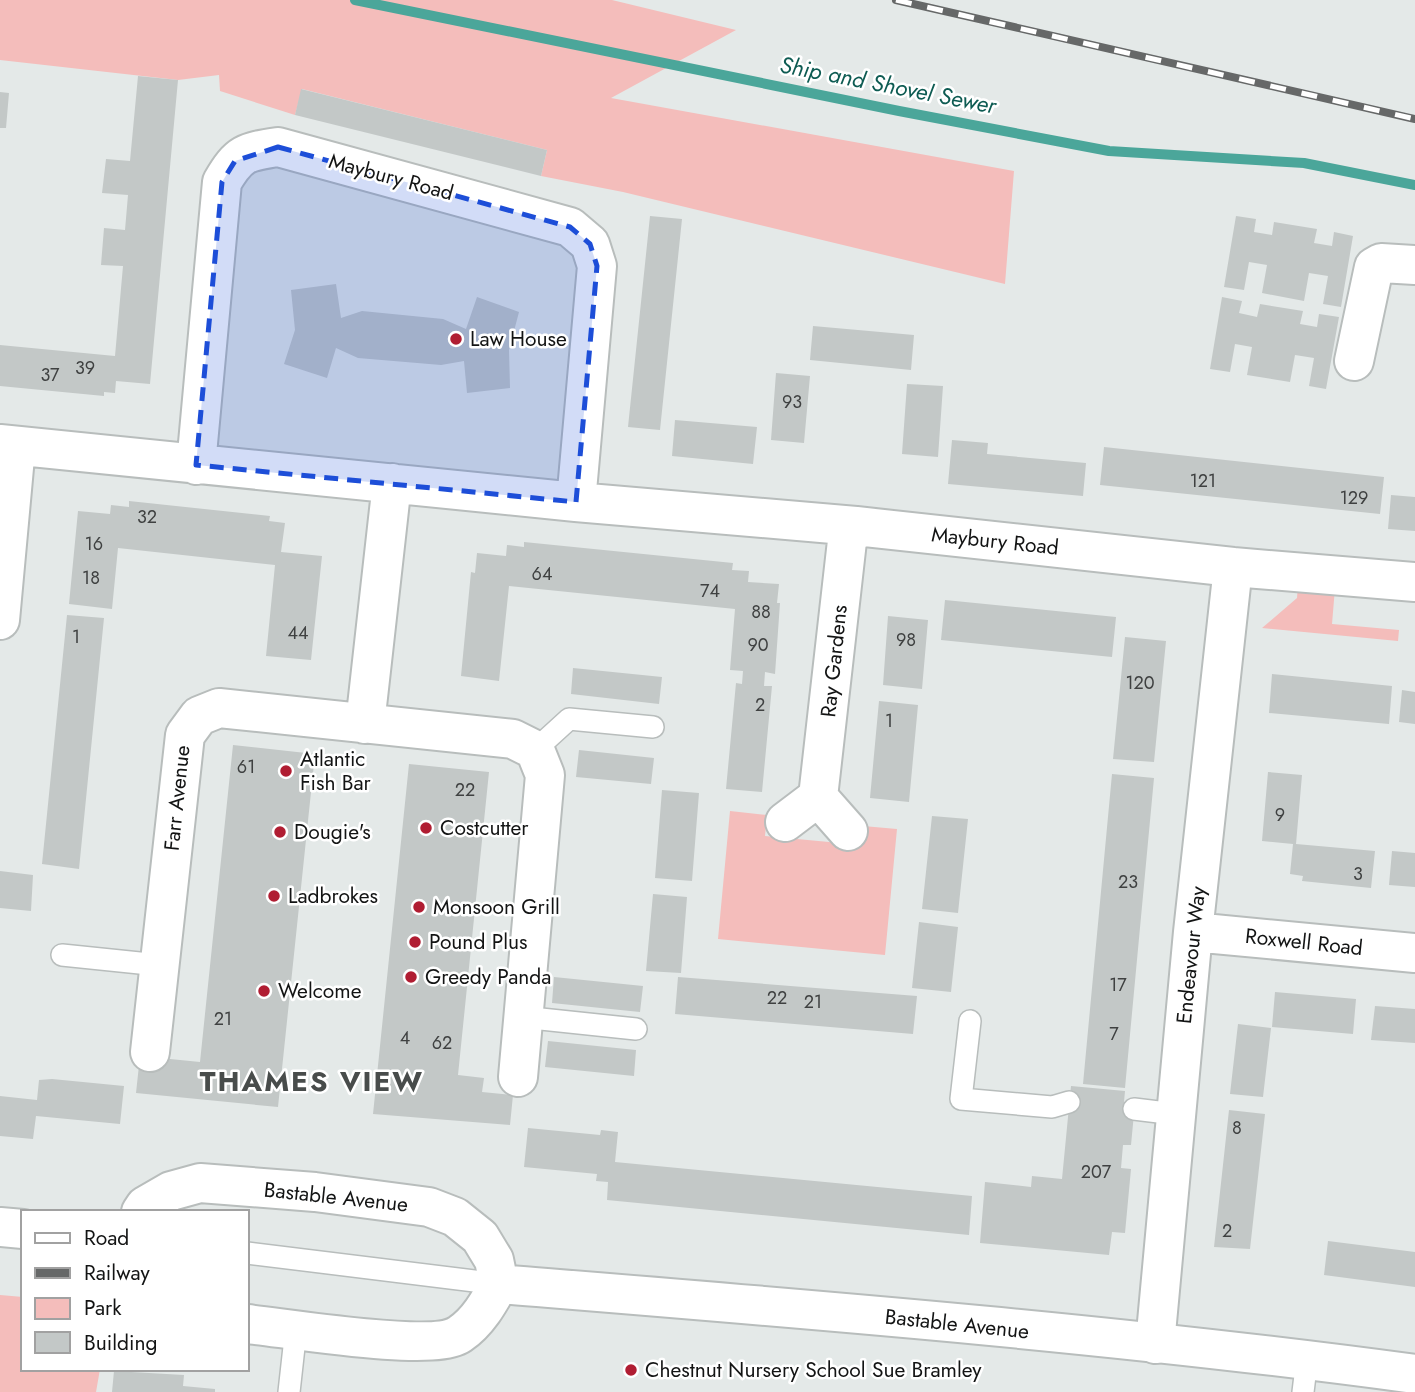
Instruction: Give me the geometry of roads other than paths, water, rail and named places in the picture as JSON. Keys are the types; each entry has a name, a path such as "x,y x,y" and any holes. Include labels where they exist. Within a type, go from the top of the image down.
{"street":[{"name":"Maybury Road","path":"196,465 222,182 235,161 255,150 278,147 570,227 590,244 597,266 576,502"},
{"path":"1354,361 1374,267 1381,263 1415,265"},
{"path":"0,620 8,445"},
{"name":"Maybury Road","path":"8,445 576,502 856,526 1233,567 1415,582"},
{"path":"365,724 392,483"},
{"name":"Ray Gardens","path":"818,797 847,541 856,526"},
{"name":"Endeavour Way","path":"1155,1344 1193,932 1233,567"},
{"name":"Farr Avenue","path":"150,1052 185,735 199,716 219,708 513,739 535,750"},
{"path":"518,1077 545,775 535,750"},
{"path":"785,822 818,797 848,831"},
{"name":"Roxwell Road","path":"1193,932 1415,953"},
{"name":"Bastable Avenue","path":"142,1210 171,1191 200,1183 314,1192 429,1207 455,1217 480,1237 494,1261 499,1283 1155,1344 1305,1376 1415,1374"},
{"path":"0,1227 21,1229"},
{"path":"248,1324 402,1342 438,1342 459,1335 475,1320 499,1283"}],"lane":[{"path":"535,750 569,719 653,727"},
{"path":"62,955 159,965"},
{"path":"522,1017 636,1029"},
{"path":"970,1021 961,1099 1052,1107 1069,1102"},
{"path":"1134,1109 1175,1114"},
{"name":"Bastable Avenue","path":"248,1253 499,1283"},
{"path":"289,1392 296,1329"}],"waterway":[{"name":"Ship and Shovel Sewer","path":"355,0 1109,151 1304,163 1415,185"}],"railway":[{"path":"896,0 1415,119"}],"place":[{"name":"Law House","path":"456,339"},
{"name":"Atlantic Fish Bar","path":"286,771"},
{"name":"Costcutter","path":"426,828"},
{"name":"Dougie's","path":"280,832"},
{"name":"Ladbrokes","path":"274,896"},
{"name":"Monsoon Grill","path":"419,907"},
{"name":"Pound Plus","path":"415,942"},
{"name":"Greedy Panda","path":"411,977"},
{"name":"Welcome","path":"264,991"},
{"name":"Chestnut Nursery School Sue Bramley","path":"631,1370"}],"district":[{"name":"THAMES VIEW","path":"312,1081"}]}
